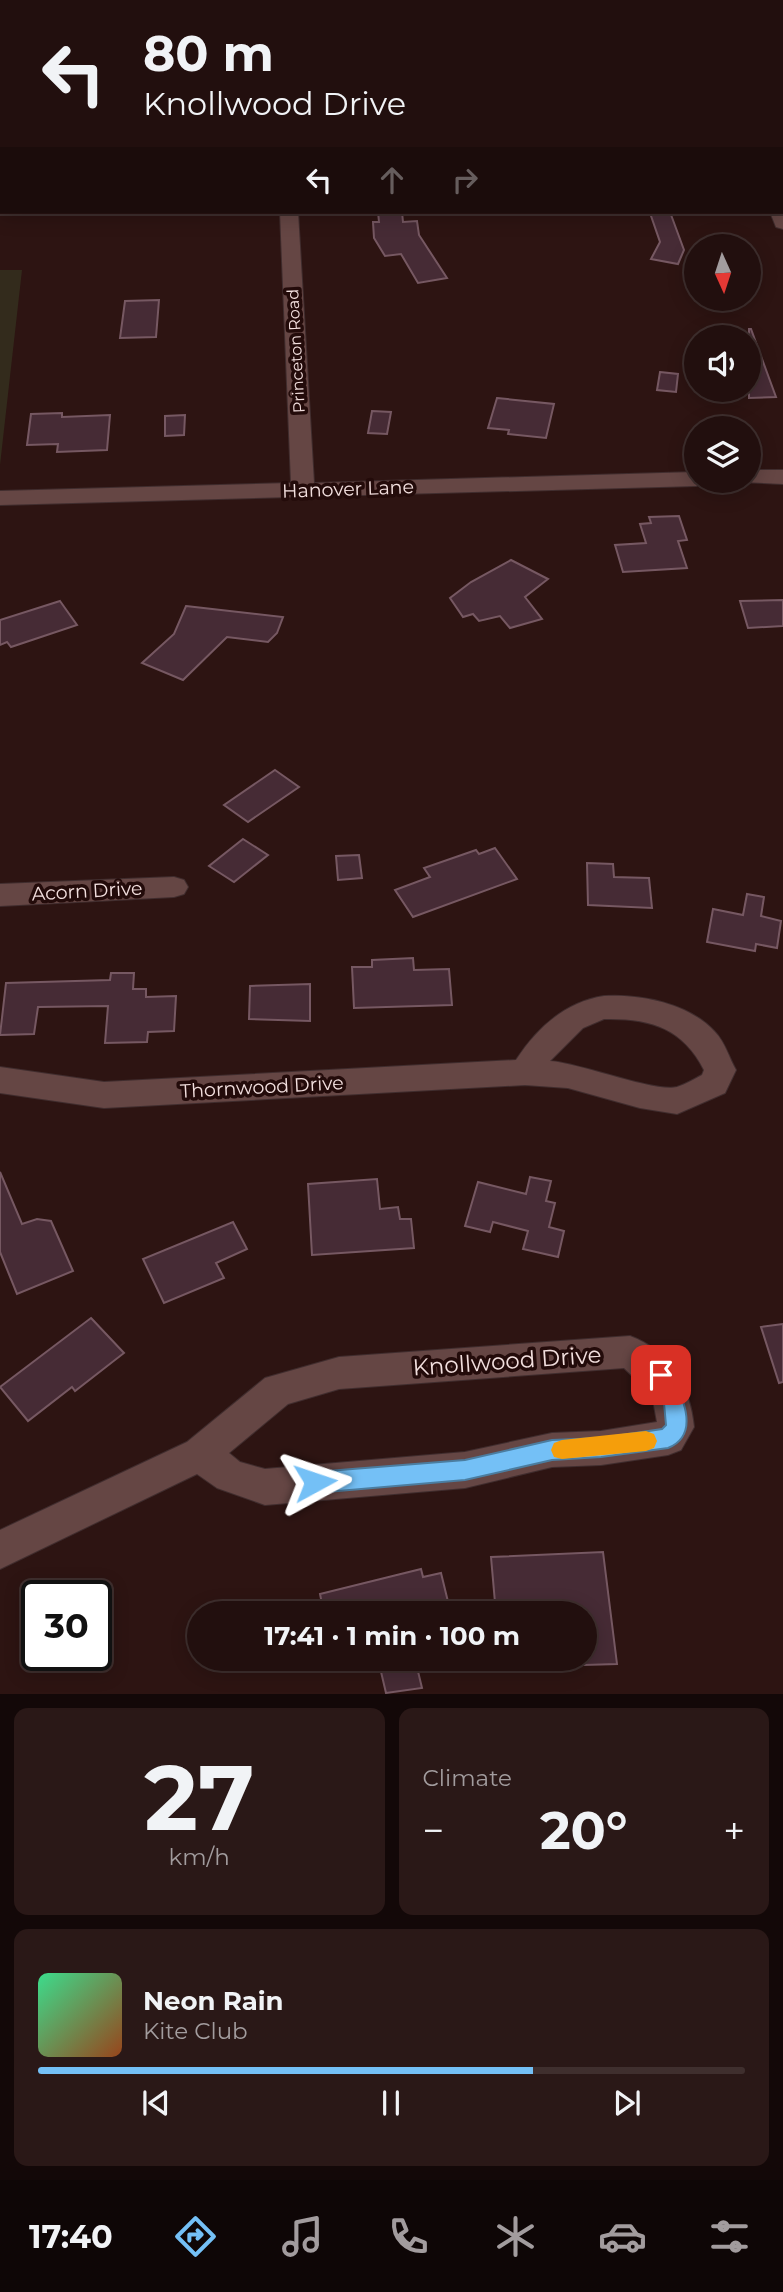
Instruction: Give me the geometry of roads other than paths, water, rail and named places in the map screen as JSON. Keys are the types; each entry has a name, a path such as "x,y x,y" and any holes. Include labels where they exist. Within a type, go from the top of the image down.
{"street":[{"name":"Princeton Road","path":"289,214 303,491"},
{"path":"761,477 783,477"},
{"name":"Hanover Lane","path":"0,498 684,479"},
{"name":"Acorn Drive","path":"0,895 174,887"},
{"name":"Thornwood Drive","path":"0,1080 104,1095 525,1072 568,1075 640,1095 677,1101 714,1084 720,1070 704,1038 675,1018 636,1008 589,1010 536,1053 525,1072"},
{"name":"Knollwood Drive","path":"0,1550 200,1454 278,1390 339,1373 630,1352 661,1375 674,1402 676,1427 668,1438 601,1448 552,1450 465,1470 265,1487 230,1476 200,1454"}]}
